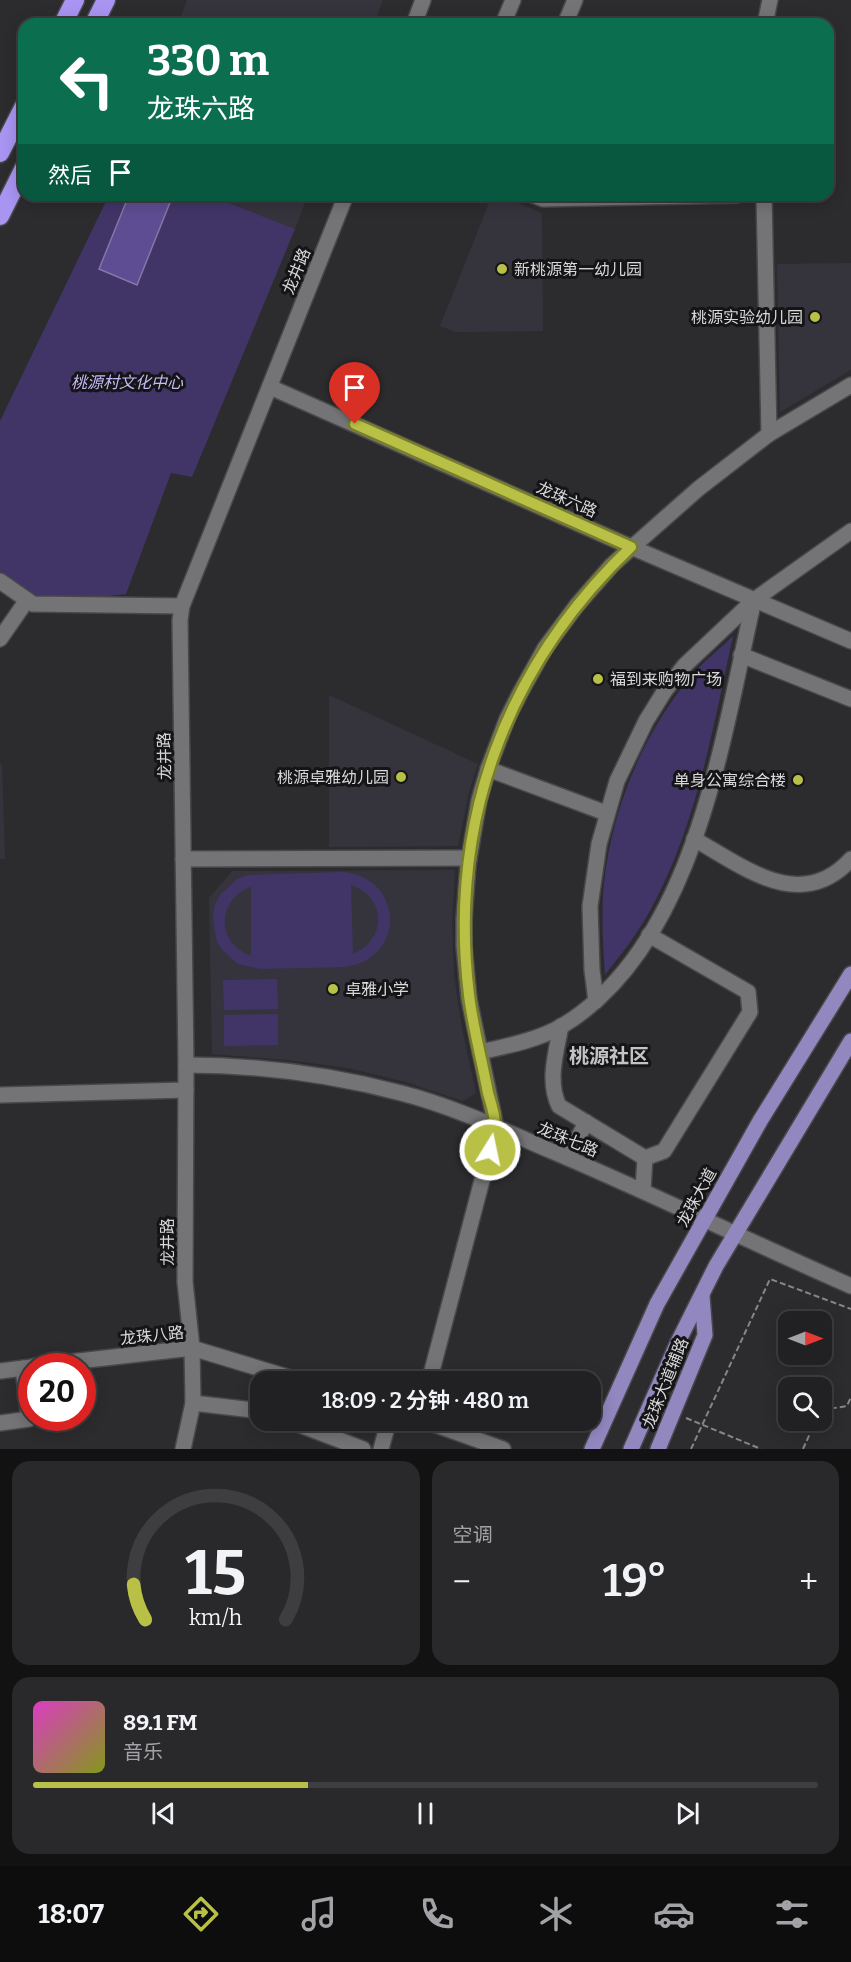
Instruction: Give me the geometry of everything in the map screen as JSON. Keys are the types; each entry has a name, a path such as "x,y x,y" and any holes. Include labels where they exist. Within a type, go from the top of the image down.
{"highway":[{"path":"66,18 75,0"},
{"path":"97,18 106,0"},
{"path":"0,153 18,118"},
{"path":"0,216 18,180"}],"main road":[{"name":"龙珠大道","path":"592,1449 657,1304 760,1121 851,974"},
{"path":"631,1449 678,1342 735,1233 851,1041"},
{"name":"龙珠大道辅路","path":"658,1449 705,1335 702,1295"}],"street":[{"path":"416,18 423,0"},
{"path":"506,18 513,0"},
{"path":"568,18 575,0"},
{"path":"766,18 770,0"},
{"name":"龙井路","path":"183,1449 193,1403 192,1348 185,1282 186,1065 180,620 182,606 344,201"},
{"path":"764,201 769,434"},
{"path":"432,1371 496,1127 470,999 464,946 465,892 479,800 488,769 519,695 545,648 576,605 631,547 698,489 769,434 851,385"},
{"name":"龙珠六路","path":"270,387 631,547 851,641"},
{"path":"596,1001 590,949 593,875 606,813 630,750 664,692 684,666 754,600 851,531"},
{"path":"0,581 33,604 182,606"},
{"path":"0,639 27,600"},
{"path":"480,1052 521,1043 561,1026 596,1001 627,968 649,935 671,895 694,839 715,778 754,600"},
{"path":"741,655 851,699"},
{"path":"488,769 606,813"},
{"path":"694,839 761,876 778,883 797,886 819,882 841,870 851,859"},
{"path":"183,859 469,858"},
{"path":"645,1158 664,1150 750,1012 748,992 649,935"},
{"path":"561,1026 552,1080 554,1095 559,1106 645,1158"},
{"name":"龙珠七路","path":"186,1065 288,1072 346,1080 403,1093 465,1114 643,1190 851,1286"},
{"path":"0,1095 186,1090"},
{"path":"568,1158 586,1122"},
{"path":"643,1190 645,1158"},
{"name":"龙珠八路","path":"96,1359 192,1348 268,1371"},
{"name":"龙珠八路","path":"0,1371 18,1369"},
{"path":"193,1403 250,1410"},
{"path":"0,1423 18,1421"},
{"path":"316,1431 363,1449"},
{"path":"381,1449 386,1431"},
{"path":"453,1431 503,1449"}],"path":[{"path":"691,1449 770,1279 851,1309"},
{"path":"832,1408 847,1406 851,1397"},
{"path":"673,1413 761,1449"},
{"path":"803,1449 811,1431"}],"shaded area":[{"path":"187,0 383,0 376,18 180,18"},
{"path":"127,201 171,201 137,285 99,269"},
{"path":"224,201 306,201 295,229"},
{"name":"新桃源第一幼儿园","path":"490,201 513,201 542,213 543,331 456,332 440,326"},
{"name":"桃源实验幼儿园","path":"851,263 851,370 780,412 777,264"},
{"name":"桃源卓雅幼儿园","path":"329,695 478,764 469,791 458,846 329,847"},
{"path":"0,763 2,765 5,859 0,859"},
{"name":"卓雅小学","path":"455,870 452,923 454,976 462,1029 476,1093 463,1101 406,1082 348,1068 289,1060 212,1054 209,898 232,871"}],"green space":[{"name":"桃源村文化中心","path":"106,201 224,201 295,229 192,477 171,473 126,594 48,604 0,574 0,421"},
{"path":"733,636 702,774 681,842 668,875 647,916 605,975 602,917 604,883 614,827 633,772 645,745 675,696 698,669"},
{"path":"343,872 363,877 378,888 387,903 390,919 388,935 379,950 365,961 345,967 260,969 238,964 221,949 216,939 213,916 220,895 237,879 248,875","holes":["351,885 363,891 371,899 378,919 377,929 372,939 364,948 353,954","251,887 251,956 231,942 226,932 225,922 226,912 231,902 239,893"]},
{"path":"277,979 278,1009 224,1010 223,980"},
{"path":"278,1014 278,1045 224,1046 224,1015"}],"place":[{"name":"新桃源第一幼儿园","path":"502,269"},
{"name":"桃源实验幼儿园","path":"815,317"},
{"name":"福到来购物广场","path":"598,679"},
{"name":"桃源卓雅幼儿园","path":"401,777"},
{"name":"单身公寓综合楼","path":"798,780"},
{"name":"卓雅小学","path":"333,989"}],"district":[{"name":"桃源社区","path":"609,1056"}],"route":[{"path":"355,424 631,547 576,605 531,671 507,719 479,800 472,832 465,892 464,946 474,1026 496,1127 490,1150"}]}
